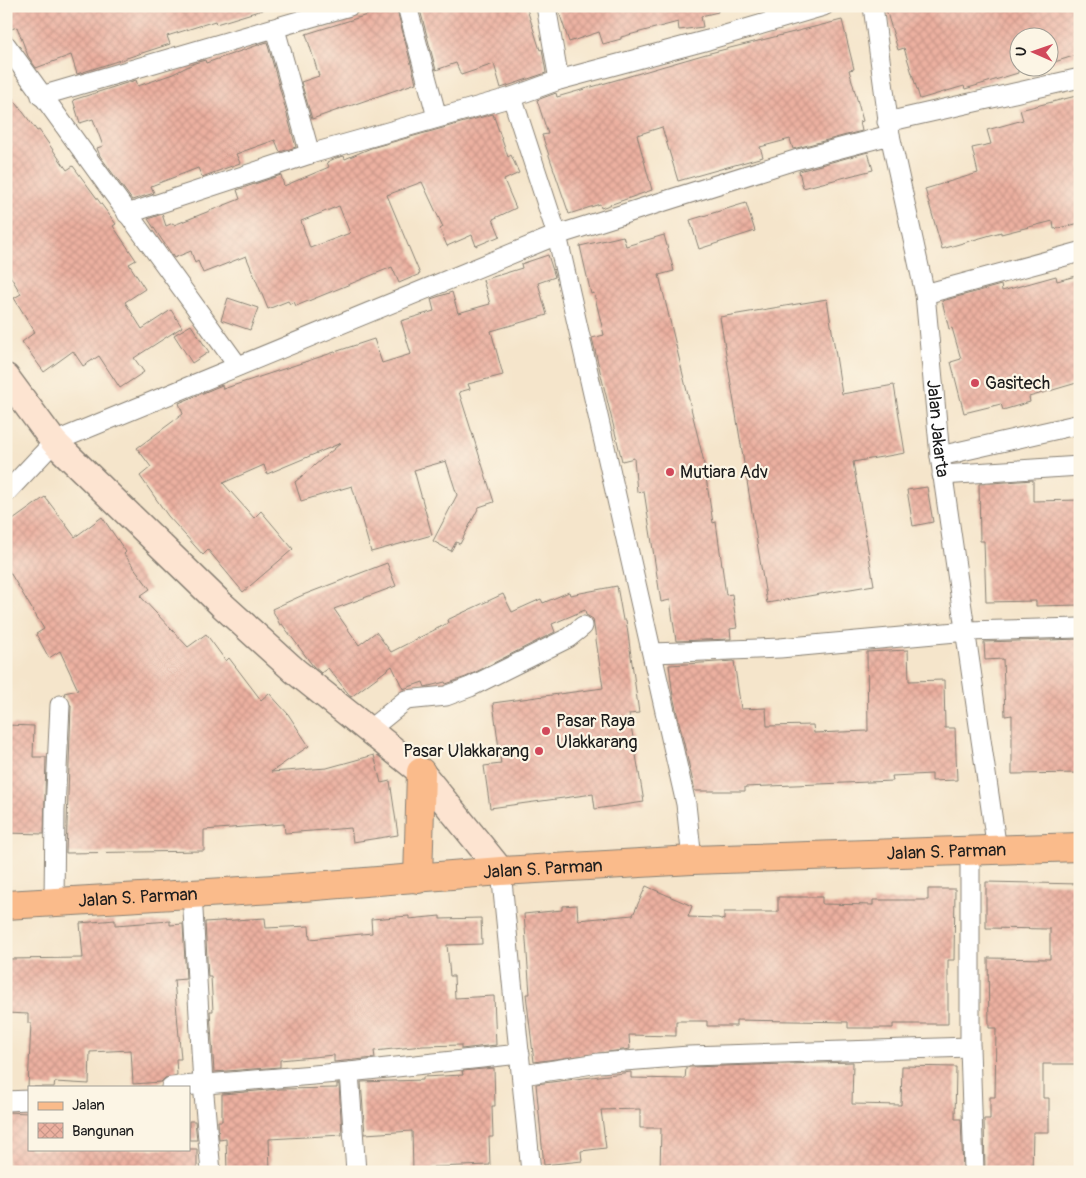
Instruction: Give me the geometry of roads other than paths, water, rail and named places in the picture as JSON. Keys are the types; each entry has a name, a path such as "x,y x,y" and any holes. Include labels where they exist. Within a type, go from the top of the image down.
{"main road":[{"path":"6,377 54,442 221,604 295,671 421,772 502,871"},
{"path":"418,879 421,772"},
{"name":"Jalan S. Parman","path":"6,905 692,860 1080,848"}],"street":[{"path":"42,96 275,30 350,6"},
{"path":"407,6 437,117"},
{"path":"546,6 559,80"},
{"path":"127,214 310,154 512,97 559,80 708,40 824,6"},
{"name":"Jalan Jakarta","path":"873,6 888,129 925,294 942,475 967,631 997,850"},
{"path":"275,30 310,154"},
{"path":"6,46 238,366"},
{"path":"6,493 54,442 557,235 888,129 1080,78"},
{"path":"512,97 557,235 686,804 692,860"},
{"path":"925,294 1080,252"},
{"path":"940,456 1080,424"},
{"path":"942,475 1080,466"},
{"path":"369,730 406,700 446,696 470,687 568,638 583,626"},
{"path":"652,653 780,648 967,631 1080,628"},
{"path":"54,901 55,811 60,705"},
{"path":"970,852 970,1046 974,1172"},
{"path":"502,871 531,1172"},
{"path":"192,893 203,1084 211,1172"},
{"path":"523,1075 599,1063 689,1056 970,1046"},
{"path":"182,1086 349,1072 520,1054"},
{"path":"349,1072 356,1172"},
{"path":"6,1101 28,1100"}],"place":[{"name":"Gasitech","path":"975,383"},
{"name":"Mutiara Adv","path":"670,472"},
{"name":"Pasar Raya Ulakkarang","path":"546,731"},
{"name":"Pasar Ulakkarang","path":"539,751"}]}
